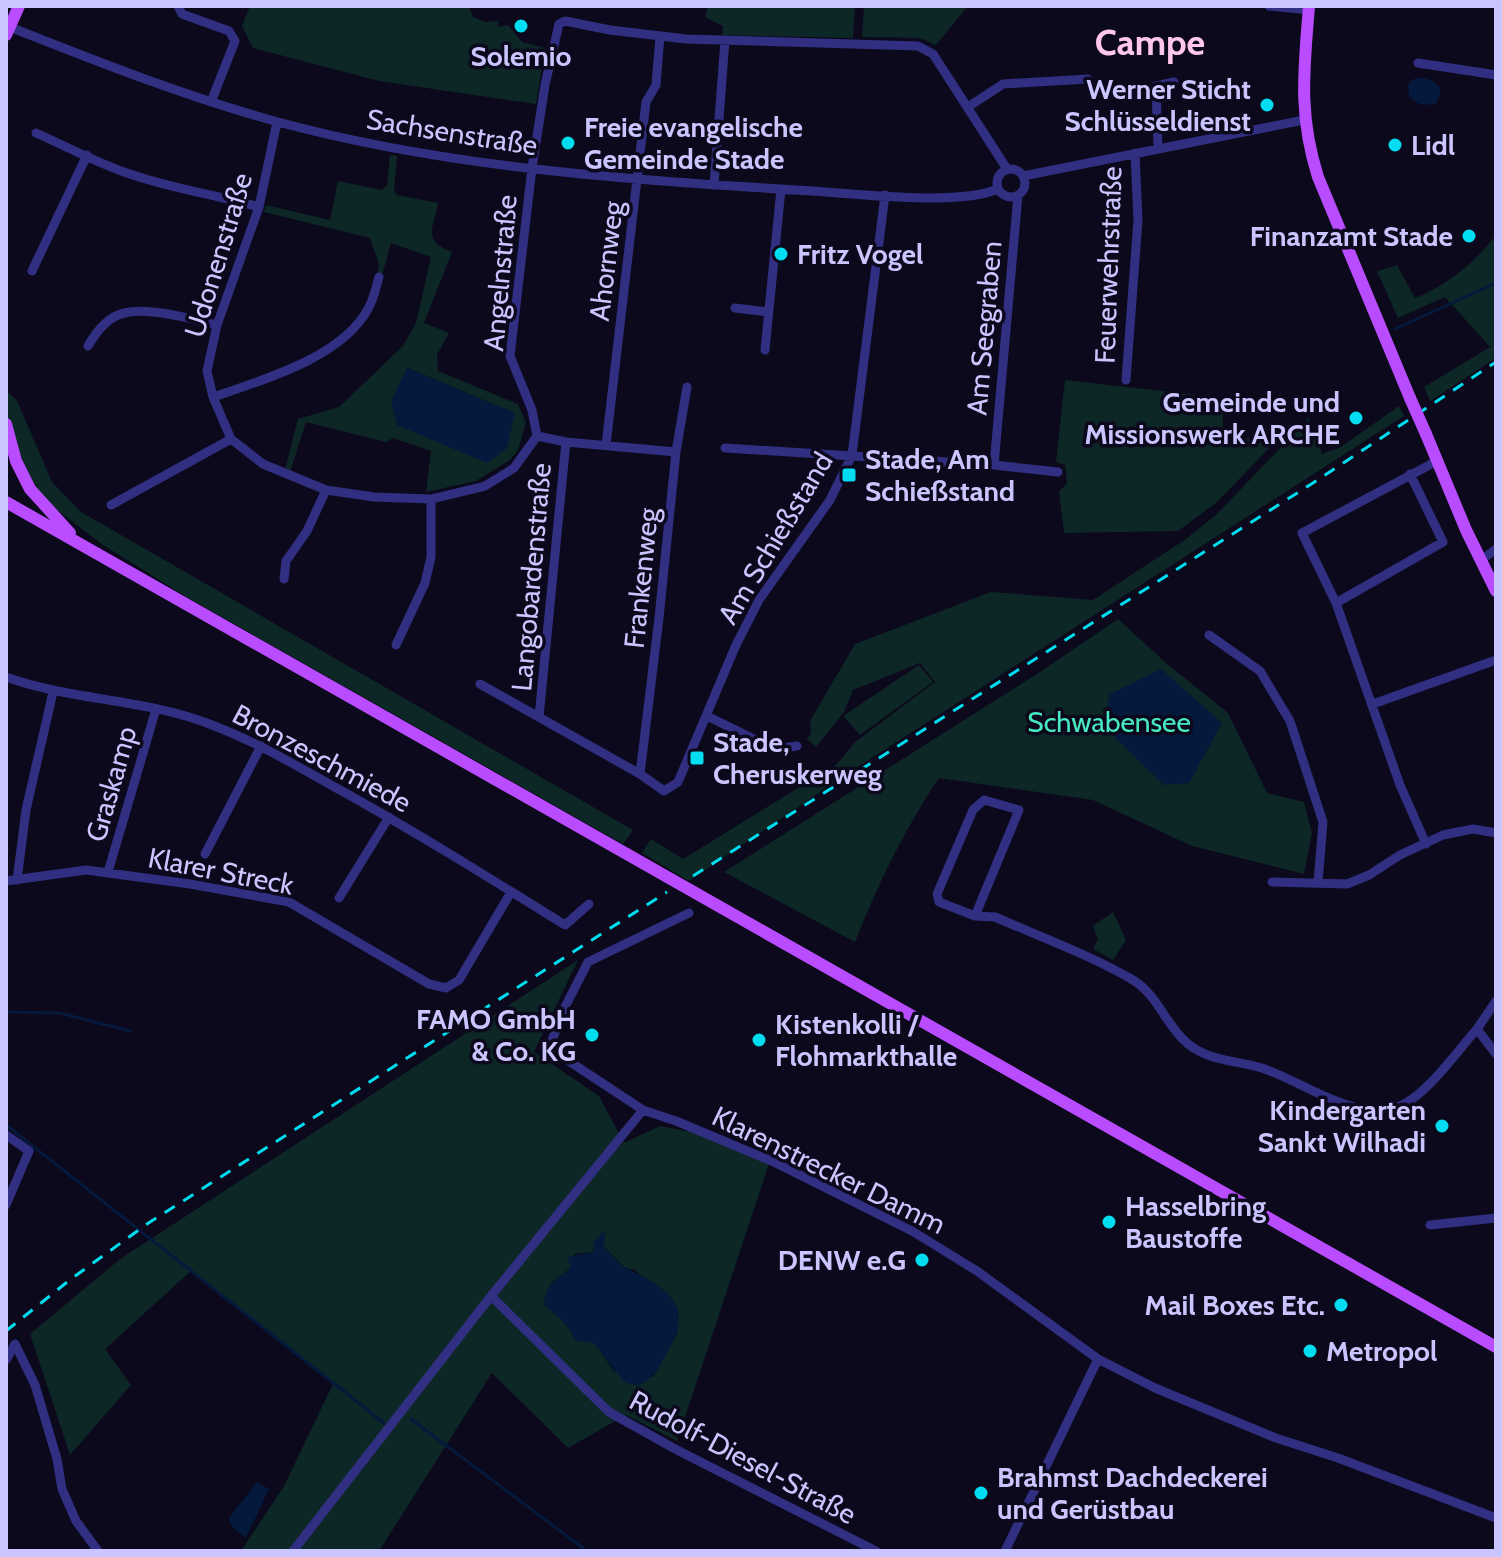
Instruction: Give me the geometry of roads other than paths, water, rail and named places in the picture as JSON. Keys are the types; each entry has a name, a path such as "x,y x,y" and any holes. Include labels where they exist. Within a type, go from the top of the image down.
{"main road":[{"path":"8,31 19,6"},
{"path":"1309,8 1302,80 1304,120 1318,177 1437,461 1496,591"},
{"path":"6,424 16,461 37,500 84,546"},
{"path":"6,502 1496,1347"}],"street":[{"path":"178,6 182,14 229,31 235,41 211,102"},
{"path":"1269,6 1309,8"},
{"name":"Angelnstraße","path":"537,436 532,410 510,356 532,168 555,33 559,24 565,21 660,36"},
{"name":"Sachsenstraße","path":"8,31 130,75 277,122 414,150 532,168 714,185 967,197 998,189"},
{"path":"660,36 918,46 933,54 1007,169"},
{"name":"Ahornweg","path":"606,445 646,102 656,85 660,36"},
{"path":"714,185 725,40"},
{"path":"1418,63 1496,75"},
{"path":"968,107 1003,84 1088,79"},
{"path":"1158,148 1156,86 1174,82"},
{"path":"1023,176 1304,120"},
{"name":"Udonenstraße","path":"277,122 259,207 217,325 207,371 213,397 231,439 263,464 326,490 374,497 431,499 485,486 514,468 537,436"},
{"path":"36,133 128,174 259,207"},
{"name":"Feuerwehrstraße","path":"1126,380 1138,220 1135,153"},
{"path":"32,271 87,155"},
{"path":"1007,169 1016,170 1023,176 1024,188 1018,195 1005,195 998,189 998,177 1007,169"},
{"path":"765,350 781,189"},
{"name":"Am Schießstand","path":"640,774 664,791 678,782 736,645 759,600 830,500 852,455 885,195"},
{"name":"Am Seegraben","path":"994,465 1018,195"},
{"path":"213,397 312,359 334,344 369,309 379,277"},
{"path":"735,308 768,312"},
{"path":"88,346 100,326 123,313 173,313 217,325"},
{"name":"Frankenweg","path":"640,774 676,452 687,387"},
{"path":"537,436 566,442 676,452"},
{"path":"111,505 231,439"},
{"name":"Langobardenstraße","path":"539,717 566,442"},
{"path":"725,448 1058,472"},
{"path":"1426,844 1400,785 1336,603 1302,533 1437,461"},
{"path":"1336,603 1443,542 1410,474"},
{"path":"284,579 286,561 307,531 326,490"},
{"path":"396,645 425,583 431,557 431,499"},
{"path":"1480,561 1496,549"},
{"path":"1209,635 1260,671 1290,721 1323,822 1318,883"},
{"path":"1373,704 1496,660"},
{"name":"Bronzeschmiede","path":"6,677 53,692 156,709 210,723 261,746 389,817 565,925 589,904"},
{"path":"480,684 640,774"},
{"path":"11,881 53,692"},
{"name":"Graskamp","path":"108,872 156,709"},
{"path":"707,716 774,749 797,746"},
{"path":"205,854 261,746"},
{"path":"975,916 1019,810 984,800 973,810 937,894 939,902 975,916 995,917 1137,982 1162,1008 1174,1029 1201,1052 1216,1059 1260,1067 1353,1106 1395,1108 1420,1094 1477,1029 1496,1001"},
{"path":"339,898 389,817"},
{"path":"1272,882 1347,884 1443,835 1473,829 1496,833"},
{"name":"Klarer Streck","path":"11,881 86,870 289,902 429,984 446,988 455,984 511,892"},
{"name":"Klarenstrecker Damm","path":"689,913 588,962 549,1048 643,1110 774,1162 912,1231 977,1271 1098,1359 1215,1414 1496,1518"},
{"path":"1477,1029 1496,1054"},
{"path":"293,1551 491,1296 643,1110"},
{"path":"6,1135 29,1151 6,1205"},
{"path":"1430,1225 1496,1218"},
{"name":"Rudolf-Diesel-Straße","path":"491,1296 609,1412 876,1551"},
{"path":"6,1360 15,1344 35,1385 57,1459 62,1489 76,1521 98,1551"},
{"path":"1005,1551 1098,1359"}],"water":[{"path":"1418,78 1432,81 1439,87 1441,90 1436,104 1421,105 1409,97 1408,85"},
{"path":"407,368 515,413 507,448 487,463 397,425 391,401"},
{"name":"Schwabensee","path":"1161,669 1222,723 1189,783 1164,785 1102,725 1110,694"},
{"path":"605,1230 604,1247 623,1266 663,1289 677,1307 679,1319 669,1349 654,1374 638,1386 624,1382 594,1343 576,1340 565,1324 544,1305 550,1287 571,1267 567,1257 593,1252 594,1241"},
{"path":"257,1482 269,1489 246,1538 232,1527 229,1518"}],"waterway":[{"path":"1395,329 1496,283"},
{"path":"6,1012 60,1013 130,1031"},
{"path":"6,1125 384,1423"},
{"path":"411,1419 587,1551"}],"railway":[{"path":"693,876 1313,483 1496,362"},
{"path":"6,1331 147,1224 667,892"}],"place":[{"name":"Solemio","path":"521,26"},
{"name":"Werner Sticht Schlüsseldienst","path":"1267,105"},
{"name":"Freie evangelische Gemeinde Stade","path":"568,143"},
{"name":"Lidl","path":"1395,145"},
{"name":"Finanzamt Stade","path":"1469,236"},
{"name":"Fritz Vogel","path":"781,254"},
{"name":"Gemeinde und Missionswerk ARCHE","path":"1356,418"},
{"name":"Stade, Am Schießstand","path":"849,475"},
{"name":"Stade, Cheruskerweg","path":"697,758"},
{"name":"FAMO GmbH & Co. KG","path":"592,1035"},
{"name":"Kistenkolli / Flohmarkthalle","path":"759,1040"},
{"name":"Kindergarten Sankt Wilhadi","path":"1442,1126"},
{"name":"Hasselbring Baustoffe","path":"1109,1222"},
{"name":"DENW e.G","path":"922,1260"},
{"name":"Mail Boxes Etc.","path":"1341,1305"},
{"name":"Metropol","path":"1310,1351"},
{"name":"Brahmst Dachdeckerei und Gerüstbau","path":"981,1493"}],"district":[{"name":"Campe","path":"1150,42"}]}
